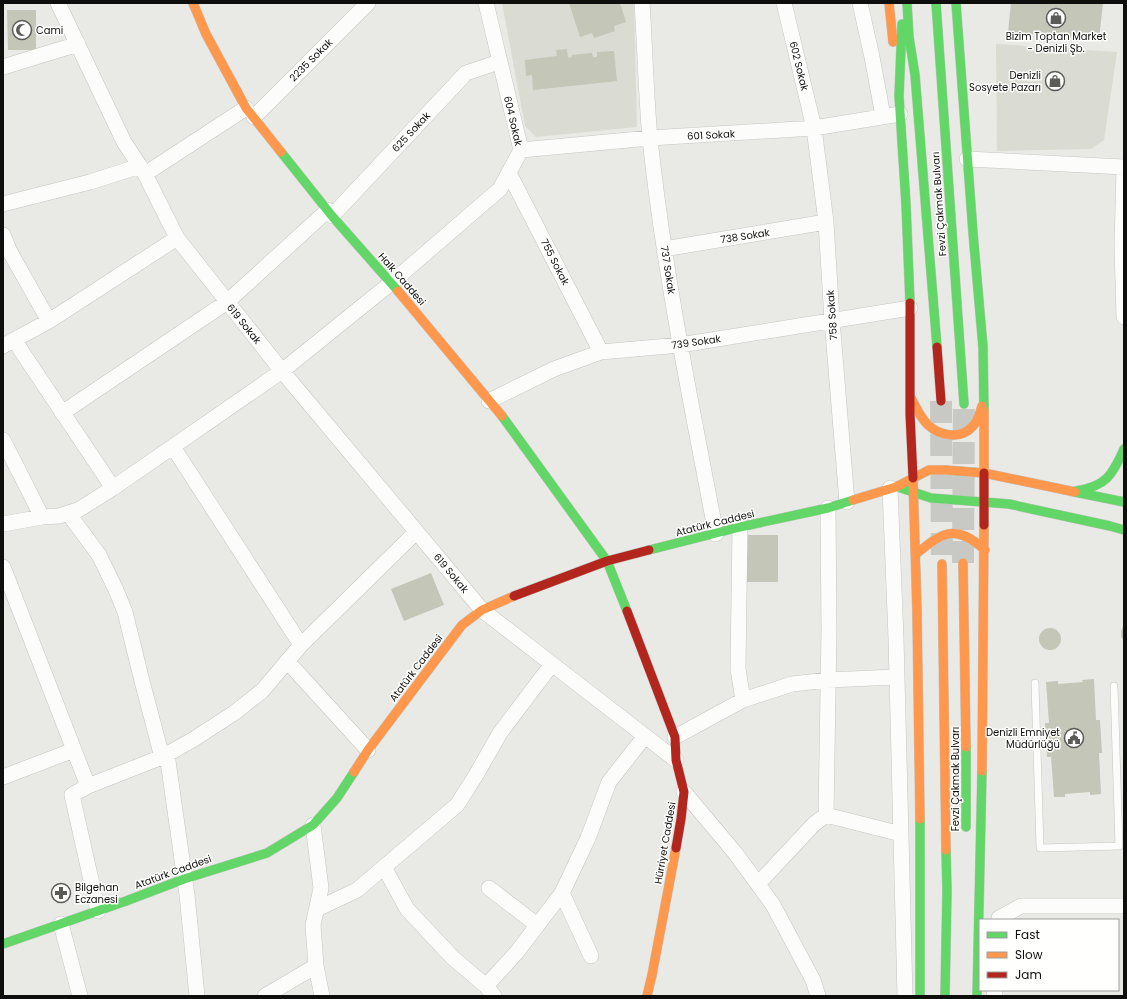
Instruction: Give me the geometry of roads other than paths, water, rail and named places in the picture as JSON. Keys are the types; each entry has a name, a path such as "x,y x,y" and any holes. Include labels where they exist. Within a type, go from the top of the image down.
{"main road":[{"name":"Halk Caddesi","path":"192,3 206,34 250,113 330,213 391,283 489,401 566,503 607,561"},
{"path":"889,3 899,96 906,204 910,308 910,398 916,554 920,817 920,996"},
{"path":"899,96 903,3"},
{"name":"Fevzi Çakmak Bulvarı","path":"907,3 909,37 915,75 941,401"},
{"path":"915,75 916,3"},
{"name":"Fevzi Çakmak Bulvarı","path":"936,3 964,404"},
{"path":"939,49 940,3"},
{"path":"956,3 982,347 985,550 979,919"},
{"path":"910,398 930,427 944,434 952,435 963,433 972,428 980,414 983,398"},
{"path":"1072,492 1096,487 1114,471 1124,449"},
{"name":"Atatürk Caddesi","path":"4,939 62,924 184,879 267,852 313,825 337,798 368,750 462,625 482,610 526,591 607,561 740,527 828,508 893,487 929,470 984,473 1124,502"},
{"path":"893,487 931,498 1009,504 1124,530"},
{"path":"916,554 934,539 952,532 961,533 969,537 985,550"},
{"name":"Hürriyet Caddesi","path":"607,561 675,737 676,760 684,792 681,819 647,996"},
{"name":"Fevzi Çakmak Bulvarı","path":"963,563 966,726 966,837"},
{"name":"Fevzi Çakmak Bulvarı","path":"942,564 947,891 945,996"},
{"path":"978,996 979,928"}],"street":[{"name":"619 Sokak","path":"59,3 124,142 143,170 177,238 282,370 482,610 676,760"},
{"name":"2235 Sokak","path":"3,204 143,170 250,113 368,3"},
{"name":"604 Sokak","path":"3,524 42,517 59,516 78,510 113,488 282,370 391,283 500,189 521,150 486,3"},
{"name":"737 Sokak","path":"642,3 650,138 664,249 680,344 716,534"},
{"name":"602 Sokak","path":"784,3 814,128"},
{"path":"860,3 883,116"},
{"path":"3,66 78,44"},
{"name":"625 Sokak","path":"62,413 227,302 330,213 466,73 499,62"},
{"name":"601 Sokak","path":"521,150 650,138 814,128 900,114"},
{"name":"758 Sokak","path":"814,128 826,222 832,320 847,502"},
{"path":"967,158 1124,168 1124,317"},
{"name":"755 Sokak","path":"509,172 601,352"},
{"name":"738 Sokak","path":"664,249 826,222"},
{"path":"3,236 10,252 49,321"},
{"path":"113,488 62,413 8,343 49,321 177,238"},
{"name":"739 Sokak","path":"489,401 554,369 601,352 680,344 910,308"},
{"path":"3,440 42,517"},
{"path":"173,446 300,645"},
{"path":"893,487 896,677 905,996"},
{"path":"826,815 829,632 828,508"},
{"path":"68,513 99,555 125,612 142,681 165,755 184,879 197,996"},
{"path":"740,527 738,670 743,700"},
{"path":"98,911 72,795 88,786 165,755 194,739 234,713 262,691 300,645 416,532"},
{"path":"3,567 88,786"},
{"path":"287,661 368,750"},
{"path":"316,909 357,890 457,805 500,733 552,664"},
{"path":"675,737 743,700 792,684 828,680 896,677"},
{"path":"384,867 407,909 453,958 490,991 517,952 562,894 588,838 609,782 645,736"},
{"path":"3,777 74,750"},
{"path":"684,792 736,854 773,905 813,980 818,996"},
{"path":"826,815 901,834"},
{"path":"758,884 814,824 826,815"},
{"path":"313,825 321,888 313,925 316,966 322,996"},
{"path":"489,888 538,925"},
{"path":"562,894 591,956"},
{"path":"999,919 1020,906 1124,906"},
{"path":"62,924 80,996"},
{"path":"265,996 316,966"}],"lane":[{"path":"1035,683 1040,848 1119,846 1114,686"},
{"path":"1115,739 1124,739"}],"tunnel":[{"path":"941,401 942,564"},
{"path":"963,563 964,404"}],"place":[{"name":"Bizim Toptan Market - Denizli Şb.","path":"1056,18"},
{"name":"Cami","path":"22,30"},
{"name":"Denizli Sosyete Pazarı","path":"1055,81"},
{"name":"Denizli Emniyet Müdürlüğü","path":"1074,738"},
{"name":"Bilgehan Eczanesi","path":"61,893"}]}
